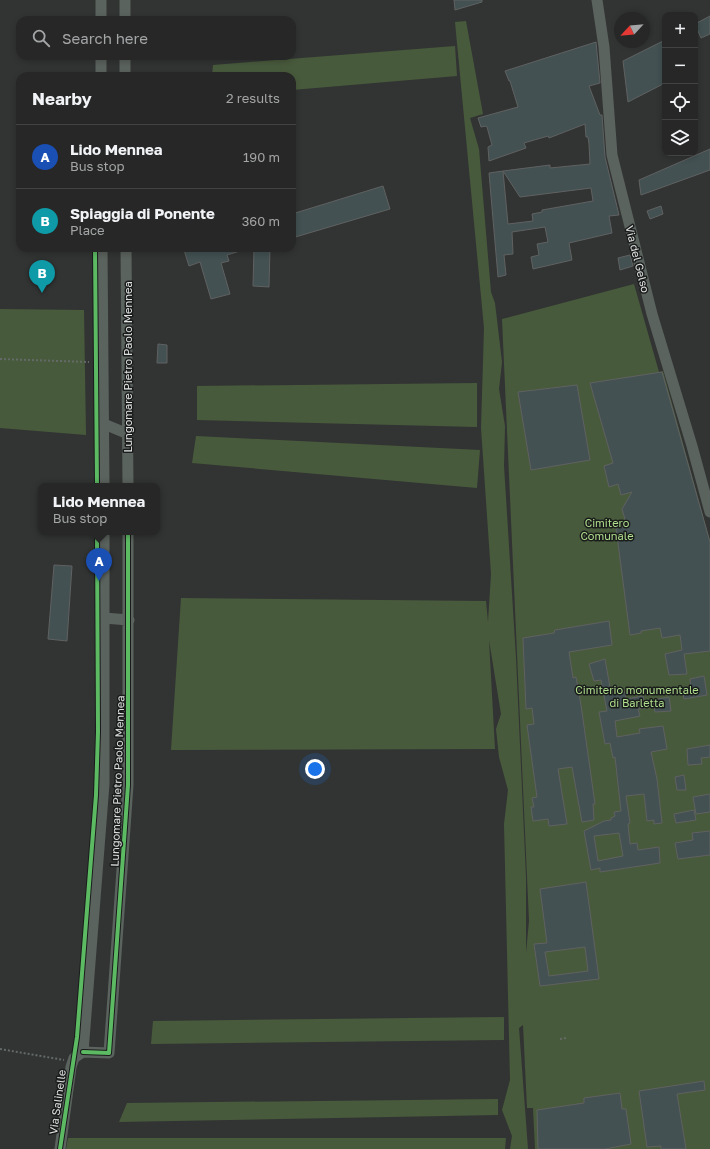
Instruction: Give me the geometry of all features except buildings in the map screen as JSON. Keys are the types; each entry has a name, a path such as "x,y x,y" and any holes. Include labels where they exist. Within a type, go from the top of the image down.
{"street":[{"path":"101,0 101,16"},
{"path":"125,0 125,16"},
{"name":"Via del Gelso","path":"598,0 604,47 612,155 652,314 692,446 710,512"},
{"path":"101,60 101,72"},
{"path":"125,60 125,72"},
{"name":"Lungomare Pietro Paolo Mennea","path":"102,252 104,483"},
{"name":"Lungomare Pietro Paolo Mennea","path":"126,252 128,483"},
{"path":"104,424 128,434"},
{"name":"Lungomare Pietro Paolo Mennea","path":"104,535 104,784 76,1057 109,1053 128,785 128,535"},
{"path":"104,618 129,620"},
{"name":"Via Salinelle","path":"60,1149 76,1057"}],"path":[{"path":"0,359 89,362"},
{"path":"560,1039 566,1038"},
{"path":"0,1049 76,1057"}],"green space":[{"path":"466,21 483,114 470,118 479,149 491,292 495,303 502,362 499,389 505,426 504,466 516,658 526,877 526,953 529,921 502,319 634,284 659,372 663,371 710,541 710,1149 535,1149 533,1108 527,1108 523,1025 519,1028 528,1149 510,1149 512,1136 502,1110 510,1080 504,824 508,790 499,757 496,729 501,714 489,640 495,749 171,750 181,598 486,601 488,622 491,574 481,428 484,328 455,22"},
{"path":"455,46 457,76 296,90 296,72 212,72 213,65 296,60 296,58"},
{"path":"0,309 84,310 86,435 0,428"},
{"path":"477,383 477,427 197,420 197,386"},
{"path":"196,436 480,450 477,488 192,463"},
{"path":"504,1017 504,1040 151,1044 153,1021"},
{"path":"498,1099 498,1115 119,1122 127,1103"},
{"path":"68,1138 506,1138 505,1149 66,1149"}],"cycle path":[{"path":"95,252 97,483"},
{"path":"60,1149 77,1037 96,795 98,732 97,535"},
{"path":"83,1052 109,1053 128,785 128,535"}],"place":[{"name":"Spiaggia di Ponente","path":"42,293"},
{"name":"Lido Mennea","path":"99,581"}],"park label":[{"name":"Cimitero Comunale","path":"607,528"},
{"name":"Cimiterio monumentale di Barletta","path":"637,695"}]}
